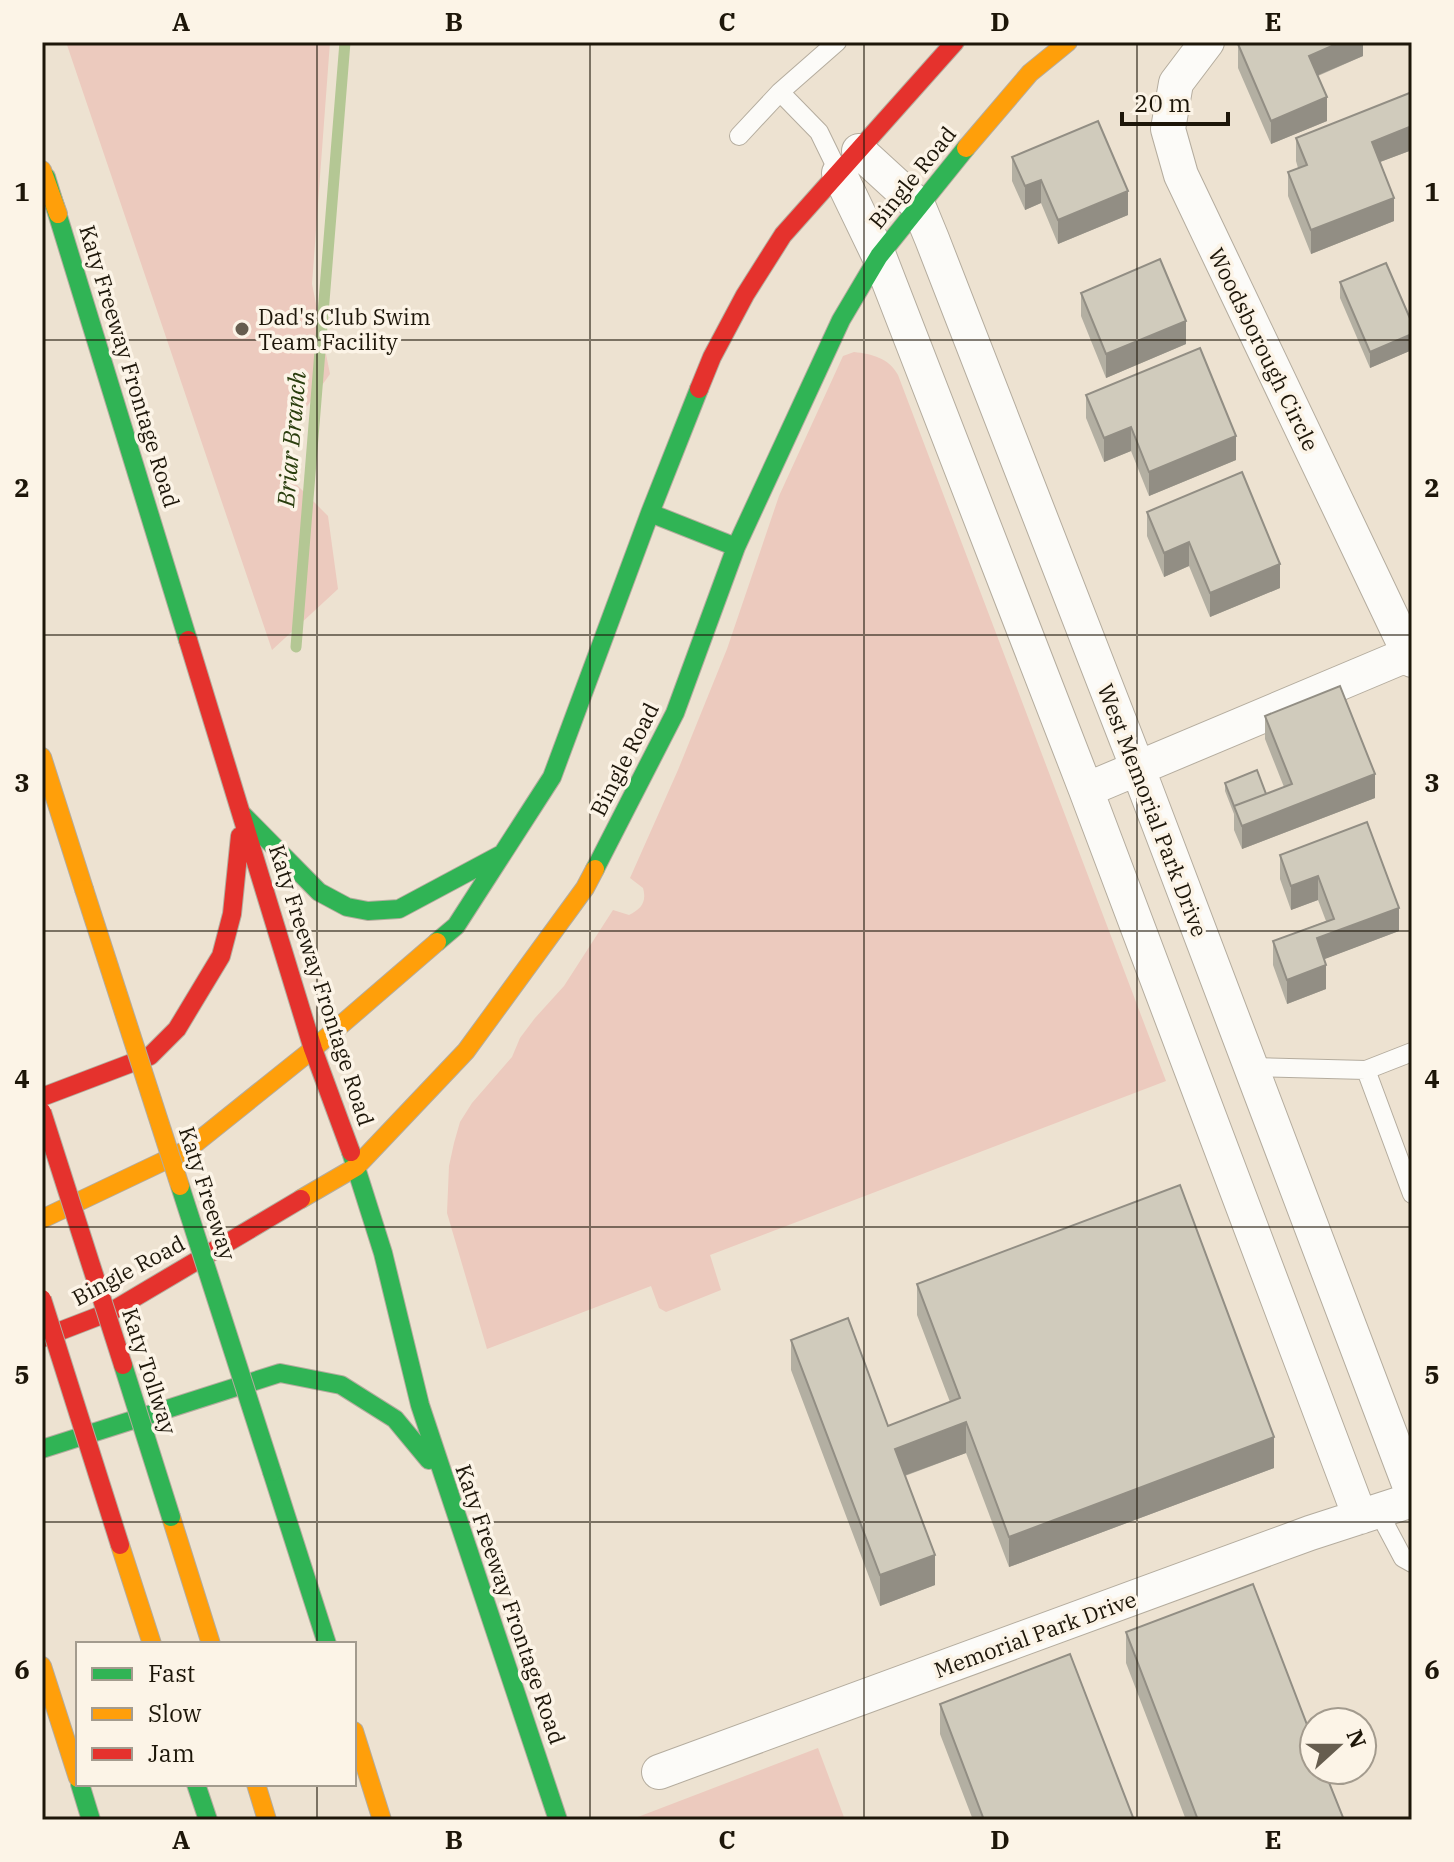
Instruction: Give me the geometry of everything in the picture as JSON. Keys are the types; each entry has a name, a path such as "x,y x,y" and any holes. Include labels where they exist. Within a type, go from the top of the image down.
{"main road":[{"path":"42,1219 187,1150 313,1049 456,926 552,777 650,513 712,357 745,295 783,235 955,42"},
{"name":"Bingle Road","path":"42,1338 112,1311 356,1167 466,1051 585,888 675,713 736,547 841,320 879,256 1030,73 1068,42"},
{"name":"Katy Freeway Frontage Road","path":"42,163 313,1049 383,1253 420,1405 558,1820"},
{"path":"42,170 58,214"},
{"path":"650,513 736,547"},
{"name":"Katy Freeway","path":"42,757 326,1642"},
{"path":"243,815 319,892 347,907 368,911 399,909 502,854"},
{"path":"42,1097 150,1056 177,1029 221,956 232,914 243,815"},
{"name":"Katy Tollway","path":"42,1112 210,1642"},
{"path":"42,1299 151,1642"},
{"path":"42,1449 280,1373 341,1385 395,1419 443,1477"},
{"path":"42,1666 76,1772"},
{"path":"356,1737 382,1820"},
{"path":"363,1760 390,1820"},
{"path":"81,1786 91,1820"},
{"path":"197,1786 208,1820"},
{"path":"257,1786 267,1820"}],"street":[{"name":"Woodsborough Circle","path":"1086,790 1411,657 1181,175 1168,129 1176,83 1207,42"},
{"name":"West Memorial Park Drive","path":"849,162 918,205 1138,769 1412,1492"},
{"path":"849,162 879,256 1199,1086 1369,1514"},
{"path":"1199,1086 1251,1067"},
{"name":"Memorial Park Drive","path":"659,1772 1310,1533 1412,1500"}],"lane":[{"path":"739,136 780,92 837,42"},
{"path":"780,92 849,162"},
{"path":"819,132 849,162"},
{"path":"1251,1067 1366,1070 1412,1052"},
{"path":"1366,1070 1412,1194"},
{"path":"1369,1514 1403,1558 1412,1563"}],"shaded area":[{"name":"Dad's Club Swim Team Facility","path":"66,42 330,42 312,284 330,374 281,443 292,480 328,516 338,589 272,650"},
{"path":"854,352 879,358 898,375 1166,1081 710,1255 721,1290 666,1312 659,1308 651,1286 487,1349 447,1213 449,1166 460,1122 472,1103 512,1057 520,1038 535,1018 564,986 613,910 629,915 642,904 643,888 630,878 727,649 779,496 843,356"},
{"path":"818,1748 845,1820 630,1820"}],"building":[{"path":"1341,42 1309,56 1327,97 1271,121 1238,44"},
{"path":"1412,92 1412,126 1372,142 1394,198 1311,230 1288,172 1307,165 1296,138"},
{"path":"1098,121 1128,191 1058,220 1041,180 1025,186 1012,157"},
{"path":"1160,259 1186,321 1106,354 1081,293"},
{"path":"1386,263 1412,323 1412,334 1370,352 1340,282"},
{"path":"1200,348 1236,436 1149,472 1131,427 1104,438 1086,395"},
{"path":"1242,472 1280,564 1210,593 1189,542 1164,553 1147,512"},
{"path":"1340,686 1375,774 1242,826 1234,806 1292,784 1265,716"},
{"path":"1257,770 1266,794 1234,806 1225,783"},
{"path":"1367,822 1399,908 1317,938 1326,965 1287,980 1273,941 1334,919 1318,876 1291,886 1280,855"},
{"path":"1180,1185 1274,1437 1009,1537 966,1422 895,1449 935,1555 880,1575 791,1340 848,1318 888,1426 960,1398 917,1284"},
{"path":"1253,1584 1300,1706 1298,1786 1330,1786 1344,1820 1198,1820 1126,1632"},
{"path":"1070,1654 1134,1820 984,1820 940,1704"}],"waterway":[{"name":"Briar Branch","path":"296,647 345,42"}],"traffic: fast":[{"path":"595,869 675,713 736,547 841,320 879,256 966,148"},
{"path":"46,177 188,640"},
{"path":"437,942 456,926 552,777 699,389"},
{"path":"650,513 736,547"},
{"path":"243,815 319,892 347,907 368,911 399,909 500,855"},
{"path":"351,1152 383,1253 420,1405 558,1820"},
{"path":"180,1186 272,1472"},
{"path":"123,1365 171,1517"},
{"path":"42,1449 280,1373 341,1385 395,1419 429,1460"},
{"path":"272,1472 326,1642"},
{"path":"81,1786 91,1820"},
{"path":"197,1786 208,1820"}],"traffic: slow":[{"path":"966,148 1030,73 1068,42"},
{"path":"42,170 58,214"},
{"path":"42,757 84,889"},
{"path":"301,1199 356,1167 466,1051 585,888 595,869"},
{"path":"84,889 180,1186"},
{"path":"42,1219 187,1150 313,1049 437,942"},
{"path":"171,1517 210,1642"},
{"path":"120,1545 151,1642"},
{"path":"42,1666 76,1772"},
{"path":"356,1737 382,1820"},
{"path":"257,1786 267,1820"}],"traffic: jam":[{"path":"699,389 745,295 783,235 955,42"},
{"path":"188,640 313,1049 351,1152"},
{"path":"42,1097 150,1056 177,1029 221,956 232,914 240,836"},
{"path":"42,1112 123,1365"},
{"path":"42,1338 112,1311 301,1199"},
{"path":"42,1299 120,1545"}],"place":[{"name":"Dad's Club Swim Team Facility","path":"242,329"}]}
